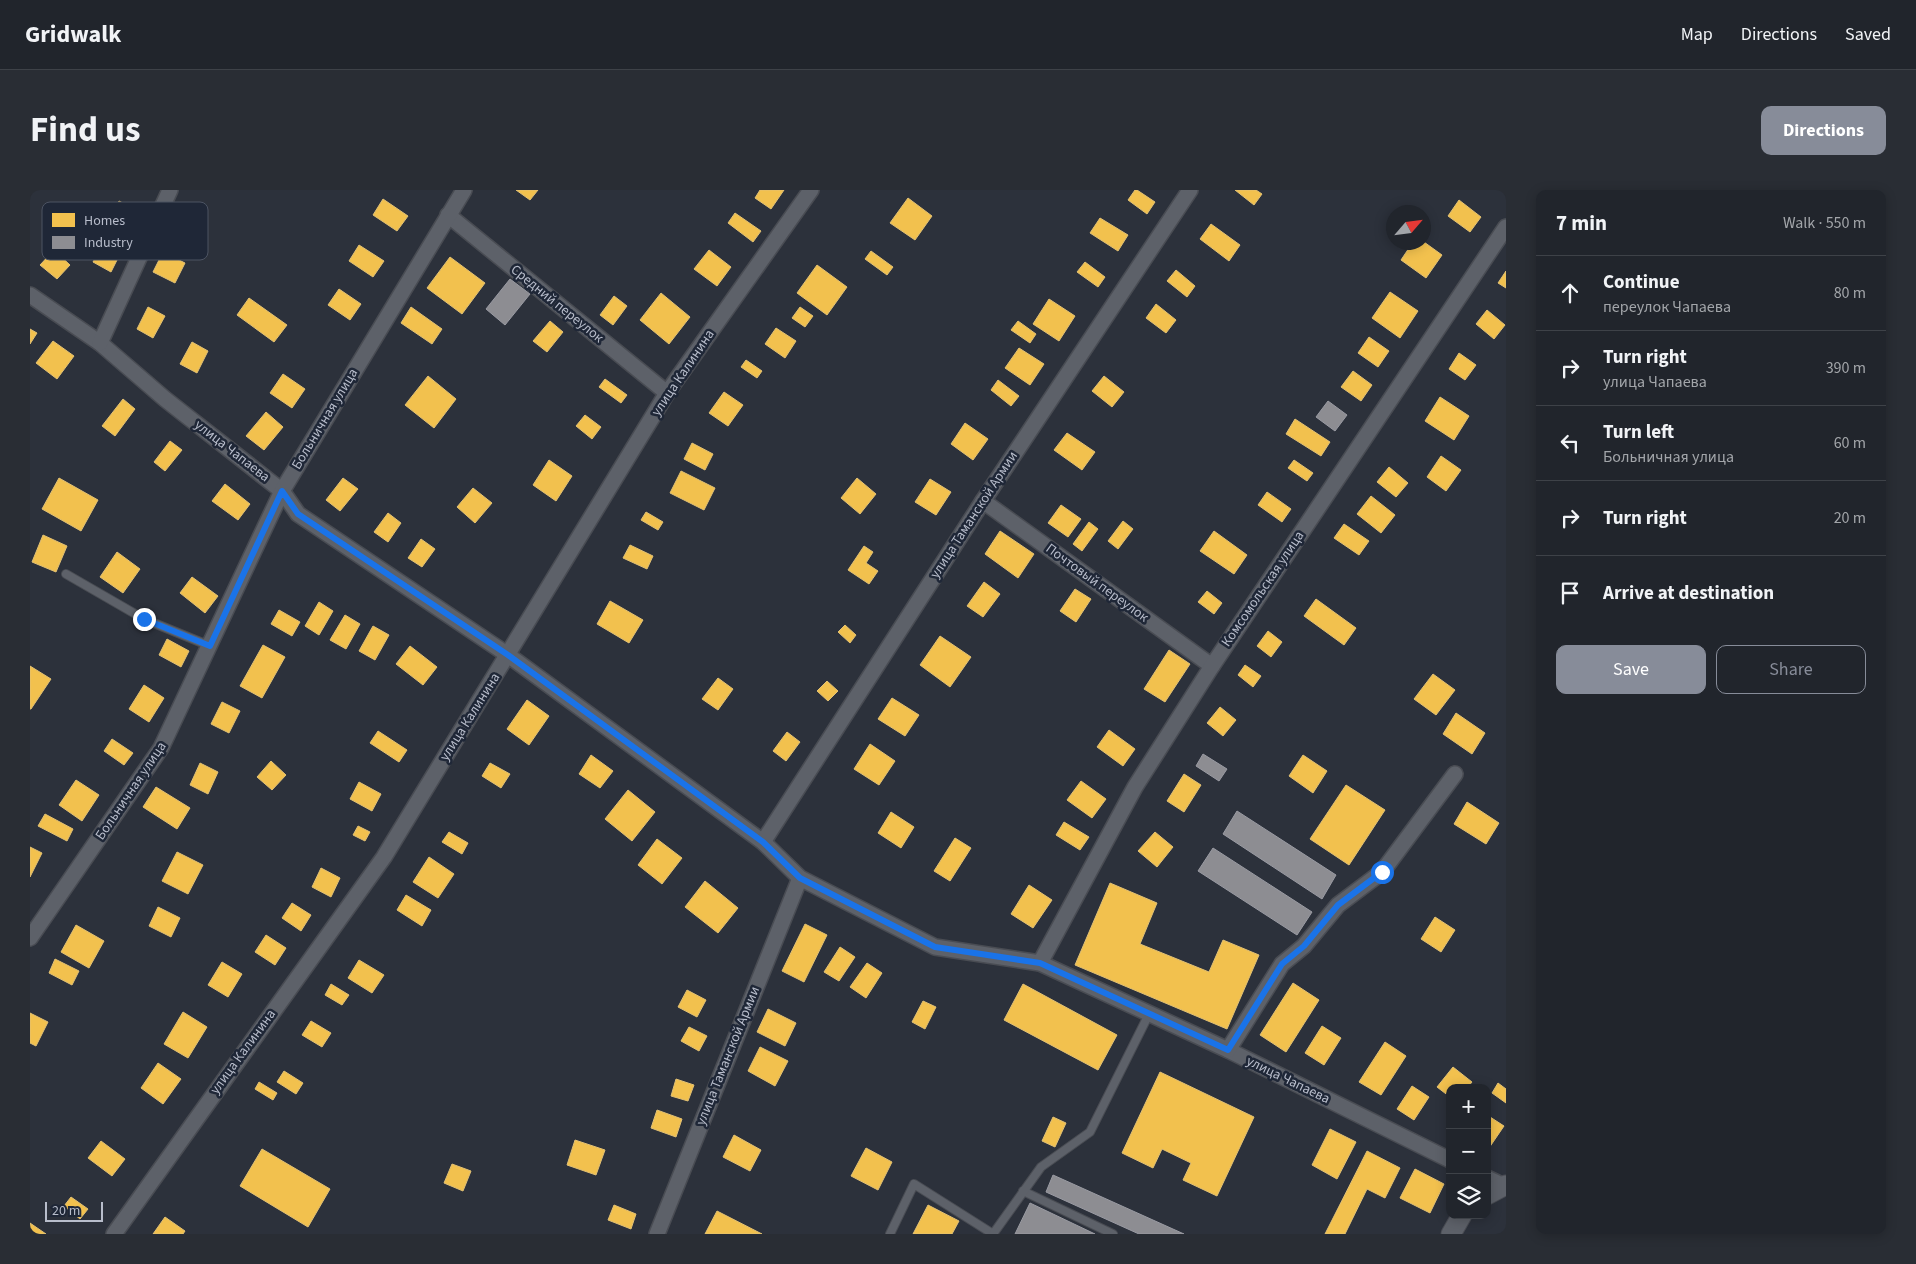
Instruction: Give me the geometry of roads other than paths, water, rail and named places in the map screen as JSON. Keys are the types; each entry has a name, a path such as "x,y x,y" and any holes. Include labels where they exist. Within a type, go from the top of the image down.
{"street":[{"path":"165,202 170,190"},
{"name":"Больничная улица","path":"30,938 161,748 282,491 464,190"},
{"name":"улица Калинина","path":"114,1234 384,857 666,393 810,190"},
{"name":"улица Таманской Армии","path":"763,842 983,501 1190,190"},
{"name":"Средний переулок","path":"448,215 666,393"},
{"name":"Комсомольская улица","path":"1040,963 1136,787 1212,666 1506,226"},
{"path":"100,343 138,260"},
{"name":"улица Чапаева","path":"30,295 100,343 165,399 282,491 298,514 508,655 763,842 800,878 935,947 1040,963 1228,1050 1446,1158"},
{"name":"Почтовый переулок","path":"983,501 1212,666"},
{"path":"1228,1050 1282,964 1304,946 1338,905 1382,872 1454,774"},
{"name":"улица Таманской Армии","path":"657,1234 800,878"},
{"path":"1451,1234 1460,1219"}],"lane":[{"path":"66,574 144,619 210,646"},
{"path":"890,1234 914,1184 993,1234 1022,1191 1041,1168 1090,1132 1149,1014"},
{"path":"1022,1191 1113,1234"}]}
